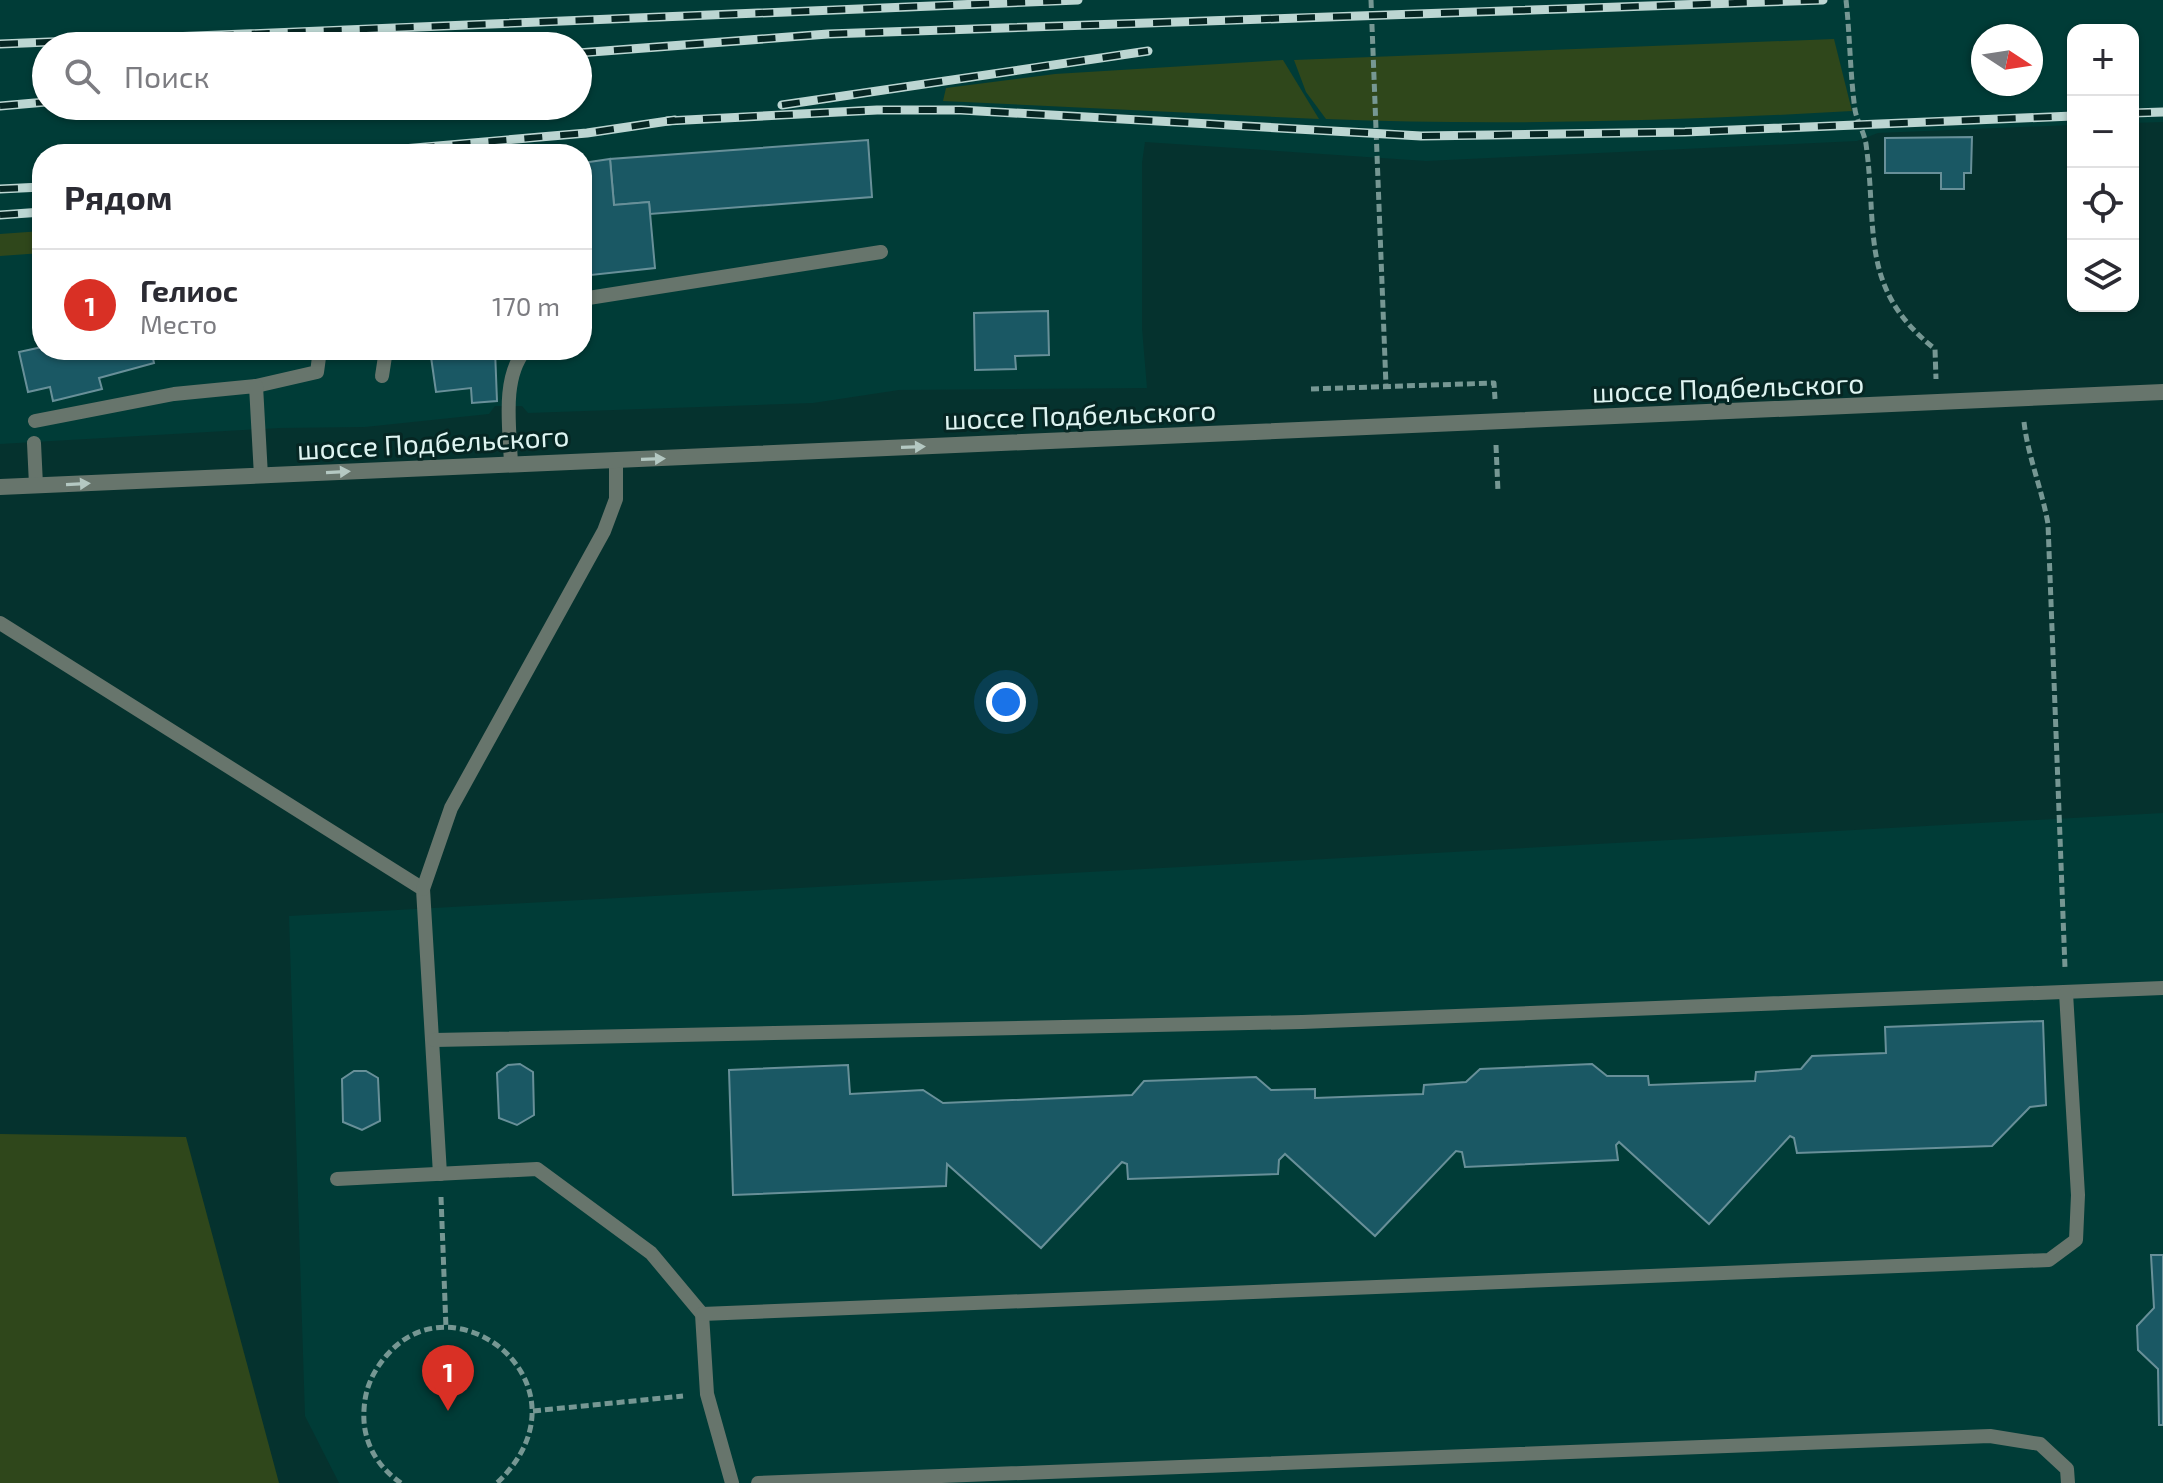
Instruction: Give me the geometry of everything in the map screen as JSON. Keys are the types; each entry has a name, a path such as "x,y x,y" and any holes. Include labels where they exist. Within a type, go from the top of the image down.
{"street":[{"name":"шоссе Подбельского","path":"0,487 2163,392"}],"lane":[{"path":"592,297 881,252"},
{"path":"35,421 174,394 256,386 317,372 319,360"},
{"path":"382,376 384,360"},
{"path":"511,465 509,407 517,360"},
{"path":"256,386 261,476"},
{"path":"34,443 36,485"},
{"path":"440,1174 423,889 451,808 604,531 616,499 616,460"},
{"path":"0,623 423,889"},
{"path":"434,1040 1302,1022 2163,988"},
{"path":"702,1314 2049,1260 2076,1240 2078,1195 2066,993"},
{"path":"337,1179 537,1169 651,1253 702,1314 707,1394 732,1483"},
{"path":"758,1483 1990,1436 2040,1444 2067,1469 2068,1483"}],"path":[{"path":"1371,0 1386,386"},
{"path":"1846,0 1855,112 1865,142 1874,249 1886,292 1908,327 1935,349 1936,385"},
{"path":"2023,419 2027,451 2040,483 2048,524 2065,972"},
{"path":"440,1174 446,1328"},
{"path":"401,1483 389,1475 372,1452 363,1425 364,1397 374,1370 393,1348 418,1333 446,1328 472,1331 506,1352 528,1385 533,1411 529,1440 515,1465 497,1483"},
{"path":"533,1411 707,1394"}],"shaded area":[{"path":"0,0 2163,0 2163,122 2139,123 2139,24 2067,24 2067,125 1878,133 1857,141 1426,161 1145,142 1142,163 1142,328 1147,388 899,390 813,403 528,413 522,406 495,406 489,414 365,427 280,428 0,444"},
{"path":"1834,39 1852,111 1589,121 1326,119 1306,92 1294,60"},
{"path":"1283,60 1319,119 943,101 946,88 1055,74"},
{"path":"32,232 32,254 0,256 0,234"},
{"path":"2163,813 2163,1483 339,1483 305,1416 289,916"},
{"path":"0,1134 186,1137 279,1483 0,1483"}],"building":[{"path":"1972,137 1971,173 1964,173 1964,189 1941,189 1941,173 1885,173 1885,138"},
{"path":"868,140 872,197 650,214 649,202 614,205 610,159"},
{"path":"610,159 614,205 649,202 655,268 592,275 592,162"},
{"path":"1048,311 1049,355 1015,356 1016,369 975,370 974,313"},
{"path":"32,349 32,360 153,360 154,363 99,378 102,389 53,401 50,387 28,392 19,352"},
{"path":"431,360 495,360 497,401 472,403 471,388 436,392"},
{"path":"2043,1021 2046,1105 2030,1107 1992,1146 1797,1153 1794,1138 1790,1136 1709,1224 1619,1142 1616,1145 1618,1160 1465,1167 1462,1152 1456,1151 1375,1236 1285,1154 1279,1160 1278,1174 1128,1179 1127,1164 1122,1162 1041,1248 947,1164 946,1186 733,1195 729,1070 848,1065 850,1094 923,1090 943,1103 1132,1095 1144,1081 1256,1077 1271,1090 1315,1089 1315,1098 1423,1094 1424,1085 1466,1082 1480,1069 1592,1064 1607,1076 1648,1076 1649,1085 1755,1081 1756,1072 1801,1069 1812,1056 1886,1053 1885,1027"},
{"path":"520,1064 533,1072 534,1115 517,1125 499,1118 497,1073 508,1065"},
{"path":"354,1071 366,1071 378,1078 380,1121 362,1130 343,1122 342,1079"},
{"path":"2151,1255 2163,1255 2163,1425 2159,1425 2158,1369 2138,1350 2137,1326 2154,1308"}],"railway":[{"path":"294,32 1078,0"},
{"path":"592,52 828,34 1823,0"},
{"path":"0,44 32,43"},
{"path":"782,105 1148,51"},
{"path":"0,106 32,103"},
{"path":"667,121 877,110 961,110 1421,136 1685,132 2067,116"},
{"path":"2139,113 2163,112"},
{"path":"460,144 587,133 675,120"},
{"path":"0,189 32,187"},
{"path":"0,215 32,213"}],"place":[{"name":"Гелиос","path":"448,1411"}]}
